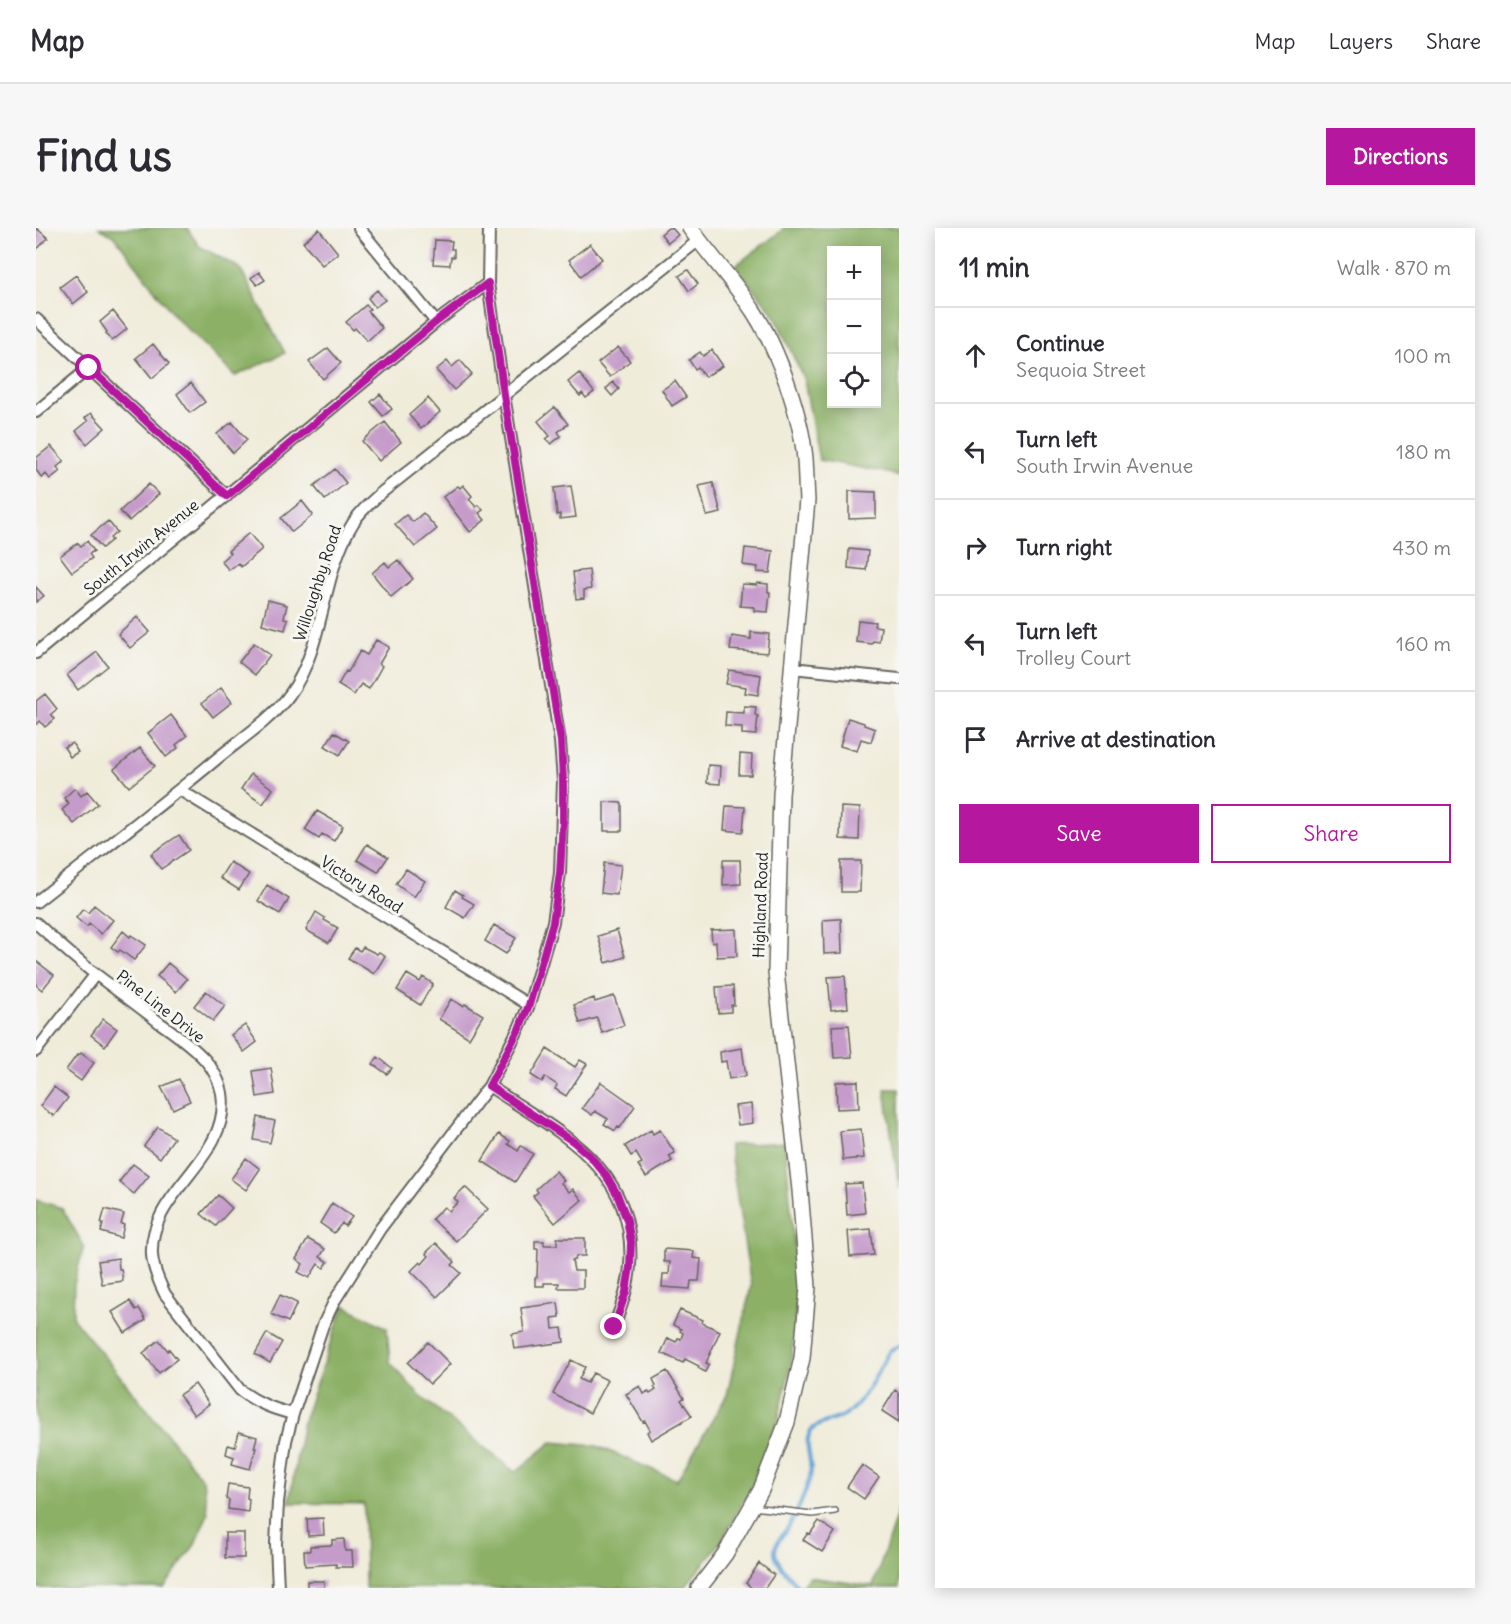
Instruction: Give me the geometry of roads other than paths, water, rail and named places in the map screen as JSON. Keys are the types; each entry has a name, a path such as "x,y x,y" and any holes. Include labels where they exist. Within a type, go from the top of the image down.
{"street":[{"path":"359,228 436,322"},
{"path":"278,1588 276,1544 278,1502 286,1441 323,1325 350,1274 386,1221 489,1086 529,1005 553,922 560,873 563,781 561,741 504,395 488,283 489,228"},
{"name":"Willoughby Road","path":"36,903 180,790 276,710 291,693 299,680 312,644 346,536 364,508 504,395 695,234"},
{"name":"Highland Road","path":"695,234 739,291 769,338 789,389 802,440 807,500 781,795 776,972 800,1190 808,1287 802,1358 787,1422 761,1490 726,1554 699,1588"},
{"name":"South Irwin Avenue","path":"36,653 436,322 488,283"},
{"path":"36,319 227,496"},
{"path":"36,412 89,368"},
{"path":"792,668 899,679"},
{"name":"Victory Road","path":"180,790 529,1005"},
{"name":"Pine Line Drive","path":"36,922 95,975 183,1039 208,1062 219,1083 222,1092 222,1116 214,1139 159,1217 153,1230 152,1257 165,1294 240,1390 265,1406 293,1414"},
{"path":"36,1051 95,975"},
{"path":"489,1086 574,1142 606,1175 617,1194 627,1220 631,1242 626,1292 614,1327"}],"lane":[{"path":"752,1507 812,1514 835,1511"}],"waterway":[{"path":"799,1588 780,1565 775,1550 797,1512 810,1477 808,1443 810,1432 817,1426 842,1416 853,1408 871,1384 890,1350 899,1346"}]}
